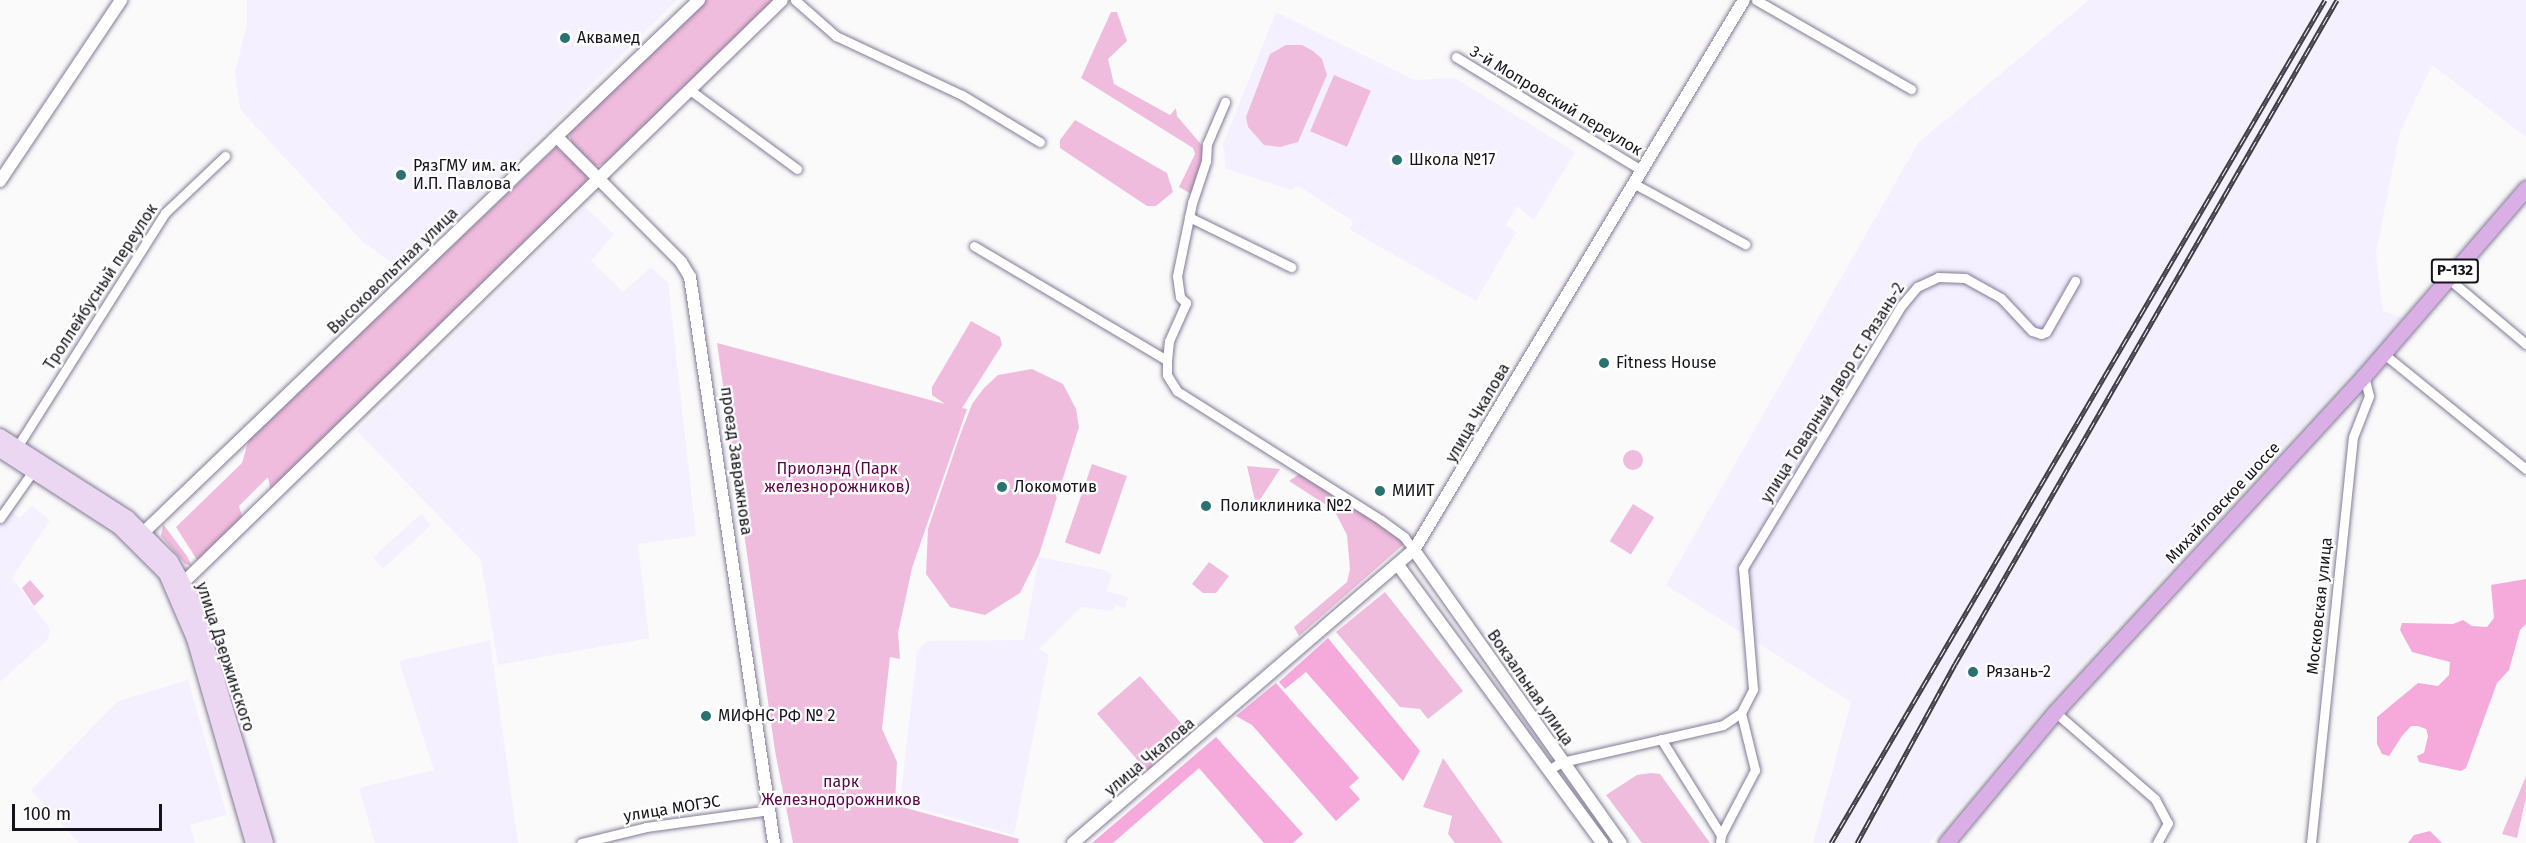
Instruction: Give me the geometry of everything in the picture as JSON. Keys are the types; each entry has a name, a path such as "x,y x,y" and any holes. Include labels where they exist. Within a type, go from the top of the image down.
{"main road":[{"name":"Михайловское шоссе","path":"1946,843 2055,712 2384,354 2526,188"},
{"name":"улица Дзержинского","path":"0,436 9,451 36,466 140,536 160,546 204,636 254,843"},
{"name":"улица Дзержинского","path":"242,788 266,843"}],"street":[{"path":"0,181 121,0"},
{"name":"Высоковольтная улица","path":"140,536 699,0"},
{"path":"179,586 782,0"},
{"path":"795,0 836,36 962,95 1040,142"},
{"name":"улица Чкалова","path":"1074,843 1414,550 1744,0"},
{"path":"1756,0 1911,89"},
{"name":"3-й Мопровский переулок","path":"1456,57 1601,149 1641,170"},
{"path":"690,90 798,169"},
{"path":"1225,102 1207,144 1206,161 1189,217 1177,276 1179,297 1186,303 1169,341 1167,375 1177,390 1381,520 1404,537 1414,550"},
{"name":"проезд Завражнова","path":"557,136 681,262 690,277 774,843"},
{"name":"Троллейбусный переулок","path":"9,451 165,213 225,156"},
{"name":"3-й Мопровский переулок","path":"1633,183 1745,244"},
{"path":"1189,217 1291,267"},
{"path":"974,246 1167,360"},
{"name":"улица Товарный двор ст. Рязань-2","path":"1741,714 1753,689 1742,594 1743,568 1901,306 1917,287 1938,277 1965,278 2001,298 2032,331 2041,334 2046,332 2075,281"},
{"path":"2449,279 2526,344"},
{"path":"2384,354 2526,469"},
{"name":"Московская улица","path":"2311,843 2354,436 2369,396 2364,376"},
{"path":"0,518 36,466"},
{"name":"Вокзальная улица","path":"1414,550 1621,843"},
{"name":"Вокзальная улица","path":"1398,565 1602,843"},
{"path":"2055,712 2155,799 2168,823 2157,843"},
{"path":"1548,770 1562,762 1723,725 1741,714 1755,770 1721,839"},
{"path":"1661,740 1721,839"},
{"name":"улица МОГЭС","path":"581,843 646,827 770,810"}],"shaded area":[{"name":"РязГМУ им. ак. И.П. Павлова","path":"247,0 677,0 404,271 363,242 240,109 235,72 247,24"},
{"path":"2089,0 2526,0 2526,137 2432,65 2400,132 2376,253 2383,311 2403,318 2390,336 2359,373 2352,372 2080,666 1929,843 1813,843 1851,702 1666,585 1918,143"},
{"name":"Школа №17","path":"1276,12 1414,80 1455,78 1575,152 1534,220 1517,206 1506,225 1516,232 1476,301 1350,230 1353,221 1298,186 1292,190 1226,169 1223,144"},
{"path":"585,207 614,234 591,261 623,292 651,267 668,283 696,536 638,544 649,638 498,665 481,560 357,431"},
{"path":"0,504 20,518 32,506 50,520 12,578 50,629 48,639 0,682"},
{"path":"421,514 431,525 383,569 373,557"},
{"path":"1039,557 1104,570 1112,575 1106,591 1128,597 1125,608 1115,605 1113,611 1081,607 1039,649 1049,655 1014,835 900,803 917,652 927,641 1024,640"},
{"path":"2526,579 2526,624 2520,630 2509,670 2497,683 2466,768 2461,771 2419,762 2417,756 2424,753 2428,736 2426,729 2418,726 2411,726 2389,756 2382,754 2377,744 2377,717 2418,683 2438,686 2449,675 2450,662 2412,652 2400,630 2402,623 2453,624 2463,620 2472,626 2487,627 2494,618 2491,585"},
{"path":"1328,638 1420,751 1403,781 1306,672 1285,689 1279,682"},
{"path":"490,640 518,843 375,843 359,788 434,770 399,661"},
{"path":"188,680 227,815 190,825 195,843 79,843 31,790 118,701"},
{"path":"1276,683 1359,778 1349,787 1360,799 1336,821 1252,725 1236,716"},
{"path":"1216,737 1303,834 1293,843 1264,843 1199,768 1113,843 1092,843"},
{"path":"2430,831 2442,843 2408,843 2414,835"}],"green space":[{"path":"704,0 776,0 608,163 595,166 572,144 569,133"},
{"path":"1111,12 1117,12 1127,41 1108,59 1114,84 1170,115 1176,108 1177,116 1205,149 1193,195 1179,187 1195,154 1193,148 1081,78"},
{"path":"1286,45 1302,45 1313,51 1322,59 1327,75 1298,142 1280,147 1264,145 1248,127 1246,117 1270,54"},
{"path":"1334,75 1371,91 1347,147 1310,131"},
{"path":"1075,120 1167,173 1173,192 1156,206 1147,206 1060,148 1060,140"},
{"path":"556,147 587,173 586,185 271,493 268,477 239,506 243,519 199,563 176,527 242,463 249,439"},
{"name":"Приолэнд (Парк железнорожников)","path":"971,321 1000,337 1002,345 962,408 967,409 912,568 898,633 900,659 890,657 882,729 897,762 895,805 1019,839 1018,843 793,843 775,751 717,343 945,404 932,395 932,387"},
{"name":"Локомотив","path":"1032,369 1063,384 1076,409 1079,427 1039,555 1020,593 985,615 950,607 926,574 928,529 959,438 972,404 984,388 998,375"},
{"path":"1633,450 1640,453 1643,460 1640,467 1633,470 1626,467 1623,460 1626,453"},
{"path":"1092,464 1127,476 1100,555 1065,542"},
{"path":"1247,466 1280,469 1258,503 1255,501"},
{"path":"1301,473 1397,532 1404,544 1299,636 1294,627 1347,582 1350,569 1347,535 1334,510 1289,481"},
{"path":"1633,504 1654,517 1631,555 1610,541"},
{"path":"163,524 192,566 185,564 161,536"},
{"path":"1209,562 1229,576 1216,593 1203,593 1192,584"},
{"path":"30,580 44,596 34,606 22,588"},
{"path":"1385,592 1463,691 1428,719 1420,709 1400,707 1336,632"},
{"path":"1140,676 1191,735 1148,772 1097,713"},
{"path":"1443,758 1503,843 1455,843 1448,834 1452,816 1423,807"},
{"path":"1660,774 1710,843 1642,843 1606,795 1637,775"},
{"path":"2526,776 2526,798 2517,838 2502,834"}],"railway":[{"path":"1831,843 2325,0"},
{"path":"1857,843 1955,664 2337,0"}],"place":[{"name":"Аквамед","path":"565,38"},
{"name":"Школа №17","path":"1397,160"},
{"name":"РязГМУ им. ак. И.П. Павлова","path":"401,175"},
{"name":"Fitness House","path":"1604,363"},
{"name":"Локомотив","path":"1002,487"},
{"name":"МИИТ","path":"1380,491"},
{"name":"Поликлиника №2","path":"1206,506"},
{"name":"Рязань-2","path":"1973,672"},
{"name":"МИФНС РФ № 2","path":"706,716"}],"park label":[{"name":"парк Железнодорожников","path":"841,791"}]}
